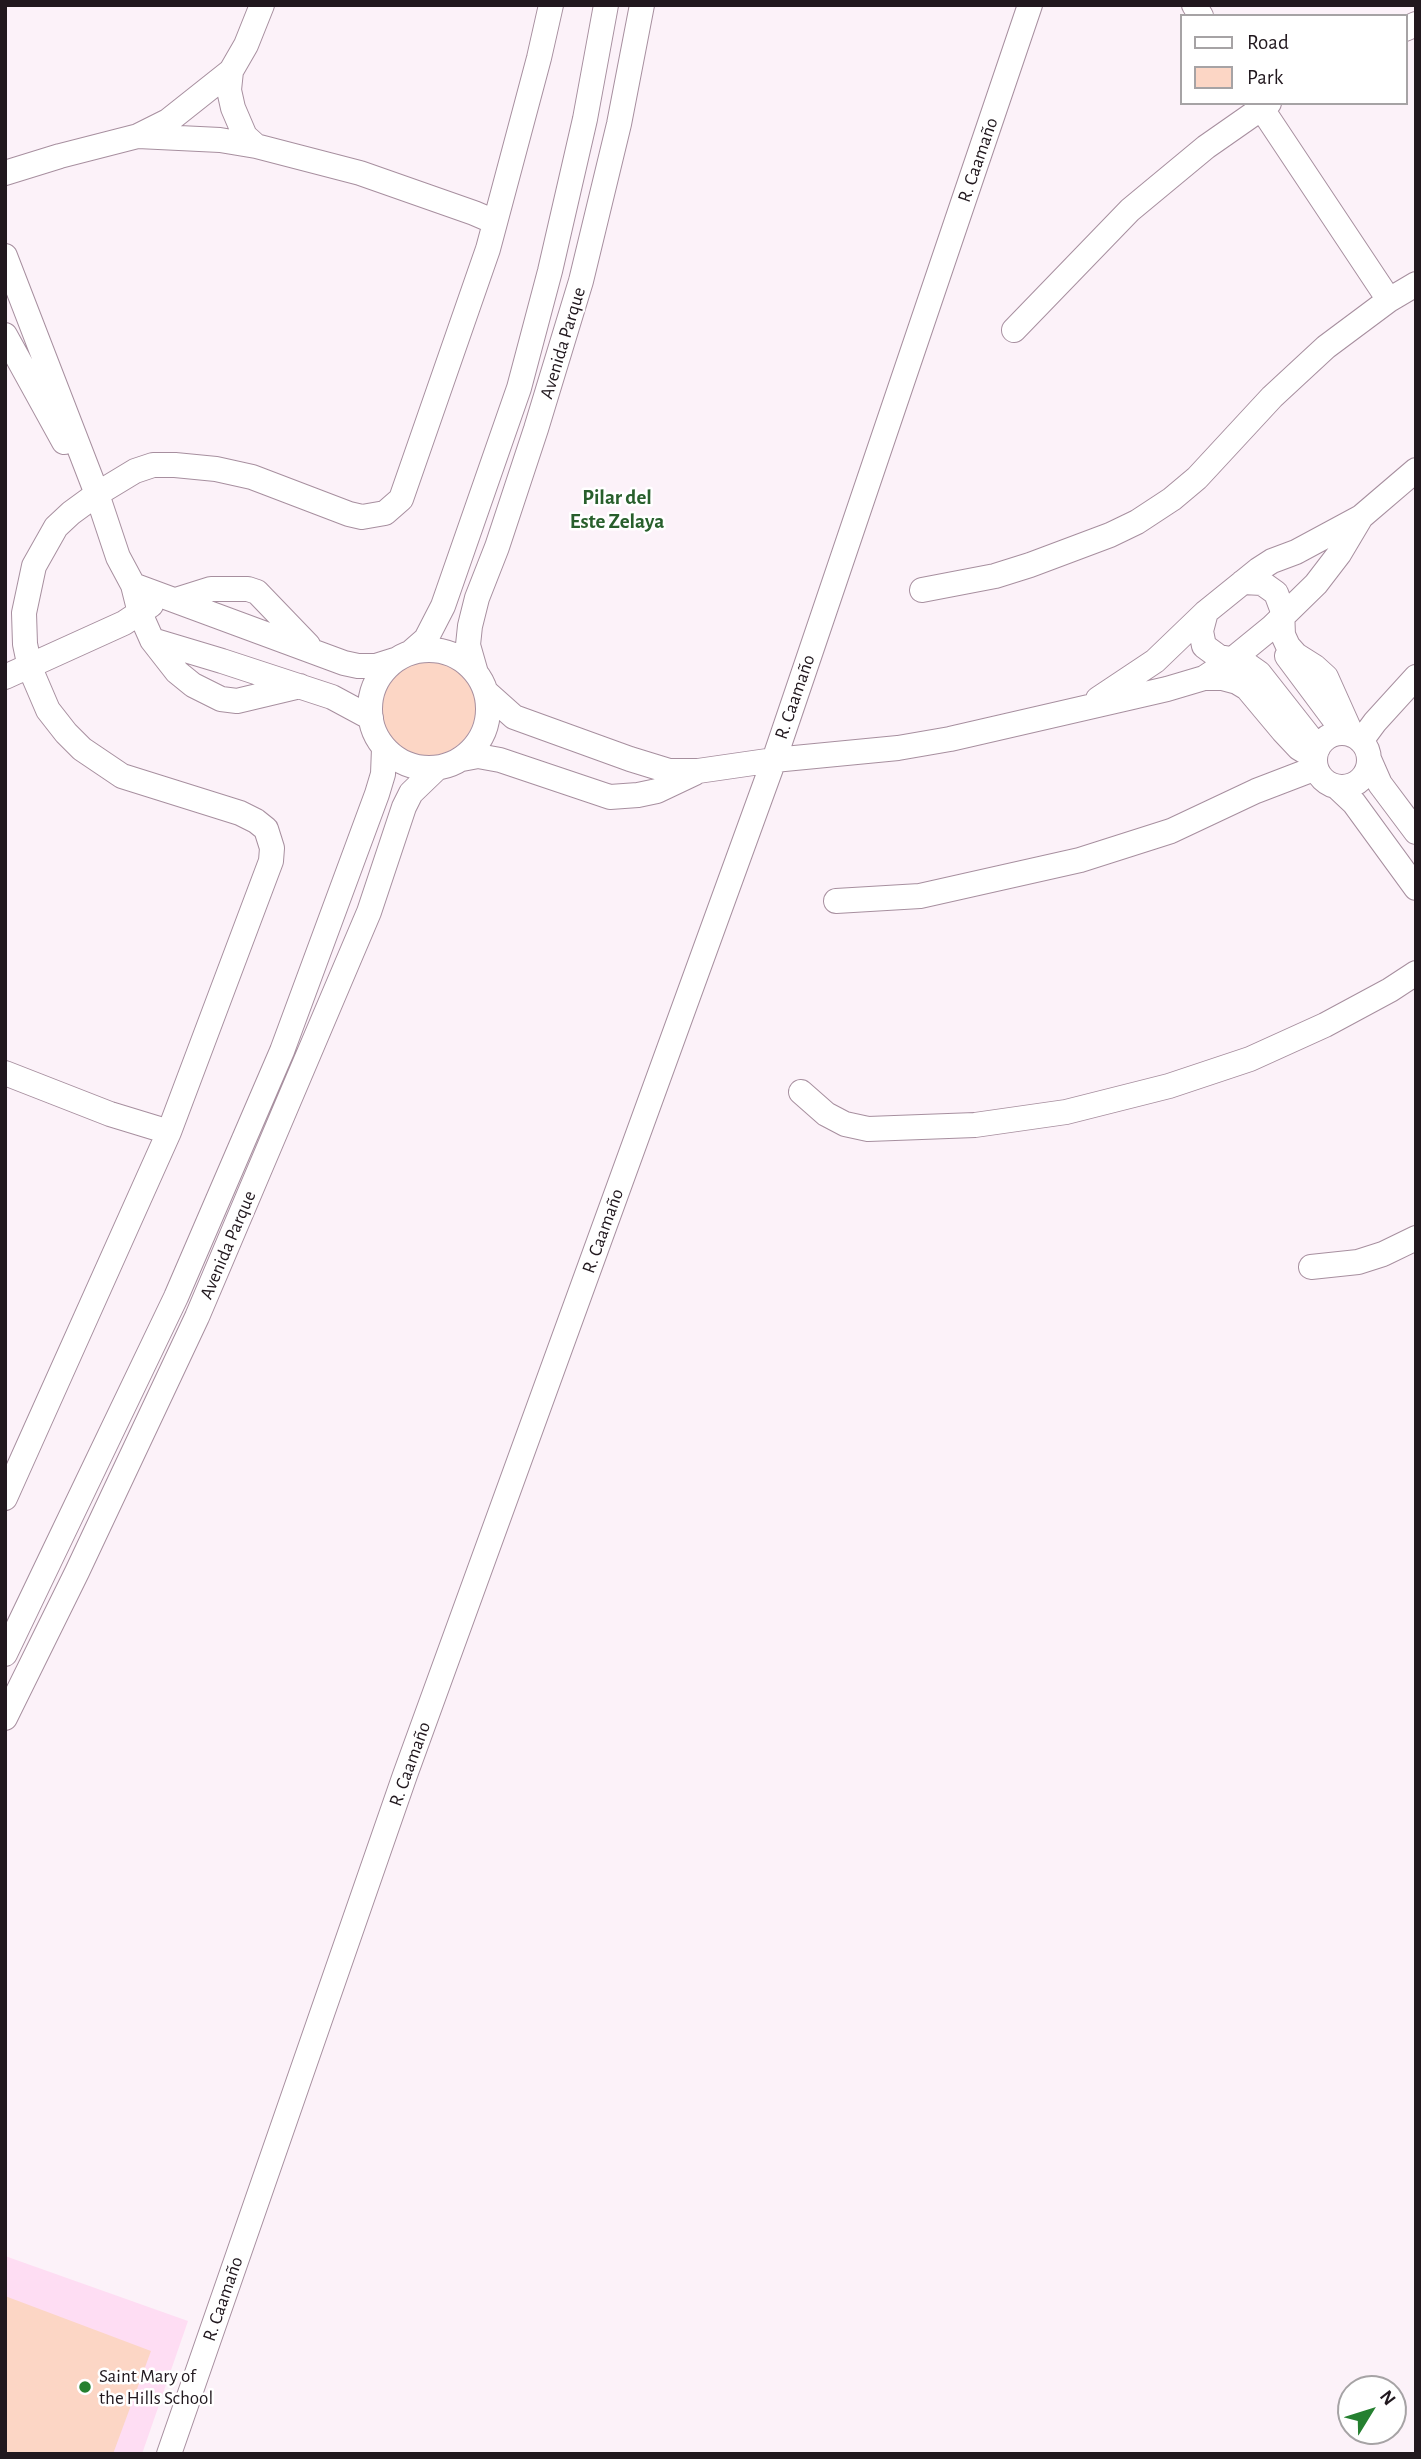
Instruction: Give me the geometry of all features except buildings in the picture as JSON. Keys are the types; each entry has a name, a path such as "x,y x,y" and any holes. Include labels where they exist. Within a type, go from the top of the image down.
{"street":[{"path":"5,173 138,136 168,121 231,71 247,45 262,5"},
{"path":"5,1498 169,1132 271,861 271,839 266,829 256,821 240,813 121,776 98,762 66,733 48,710 30,668 25,644 24,613 34,566 57,527 97,494 135,471 153,465 216,469 252,477 349,514 374,516 385,513 401,499 495,222 551,5"},
{"name":"Avenida Parque","path":"403,656 426,639 443,606 519,388 550,271 582,131 606,5"},
{"name":"Avenida Parque","path":"481,683 468,645 475,607 536,429 581,281 619,124 642,5"},
{"name":"R. Caamaño","path":"169,2454 405,1775 774,760 1030,5"},
{"path":"231,71 229,90 233,108 246,136 256,146"},
{"path":"1014,330 1130,210 1206,147 1263,105 1388,300"},
{"path":"138,136 220,140 256,146 360,173 495,222"},
{"path":"5,256 152,640 177,672 193,685 220,699 237,701 300,686"},
{"path":"922,590 995,576 1030,565 1137,522 1172,499 1197,478 1295,374 1388,300 1416,284"},
{"path":"5,335 53,424 97,494"},
{"path":"1084,708 1155,661 1206,612 1272,561 1296,552 1361,517 1416,470"},
{"path":"1204,678 1277,623 1316,584 1339,554 1361,517"},
{"path":"1243,582 1262,583 1276,593 1282,609 1277,623 1278,644 1357,742 1380,784 1416,832"},
{"path":"133,585 358,667 376,666 428,650 446,652 463,660 514,717 669,771 698,771 774,760 898,748 961,737 1204,678 1222,678 1247,688 1299,748 1316,758"},
{"path":"5,680 124,623 169,598 211,589 230,588 257,592 313,651"},
{"path":"1206,612 1201,631 1204,646 1219,657 1234,658 1251,666 1268,683 1316,758 1323,780 1337,787 1354,803 1416,888"},
{"path":"1277,623 1288,646 1296,655 1326,677 1369,767 1360,781 1345,788 1337,787"},
{"path":"260,673 273,636"},
{"path":"152,640 332,697 370,718"},
{"path":"403,656 383,671 370,702 370,718 376,734 384,748 399,760 417,767 437,768 478,756 500,760 610,797 657,791 698,771"},
{"path":"332,697 344,663"},
{"path":"1268,683 1292,664"},
{"path":"1357,742 1416,677"},
{"path":"462,759 476,746 485,729 489,711 481,683"},
{"path":"836,901 920,897 1061,866 1171,831 1256,791 1316,758 1329,736 1357,742"},
{"path":"562,781 580,769 585,758 581,742"},
{"name":"Avenida Parque","path":"5,1654 176,1297 282,1051 377,793 383,774 384,748"},
{"name":"Avenida Parque","path":"5,1718 197,1317 369,912 404,807 411,793 437,768"},
{"path":"801,1092 825,1114 845,1124 868,1129 975,1125 1066,1112 1169,1086 1250,1059 1325,1025 1416,973"},
{"path":"5,1073 110,1114 169,1132"},
{"path":"1311,1266 1358,1262 1383,1254 1416,1238"}],"shaded area":[{"name":"Saint Mary of the Hills School","path":"5,2256 188,2321 142,2454 5,2454"}],"green space":[{"path":"427,658 446,662 462,672 472,688 476,707 472,726 462,742 446,752 427,756 408,752 392,742 382,726 378,707 382,688 392,672 408,662"},
{"name":"Saint Mary of the Hills School","path":"5,2296 151,2351 113,2454 5,2454"}],"place":[{"name":"Saint Mary of the Hills School","path":"85,2387"}],"district":[{"name":"Pilar del Este Zelaya","path":"617,510"}]}
